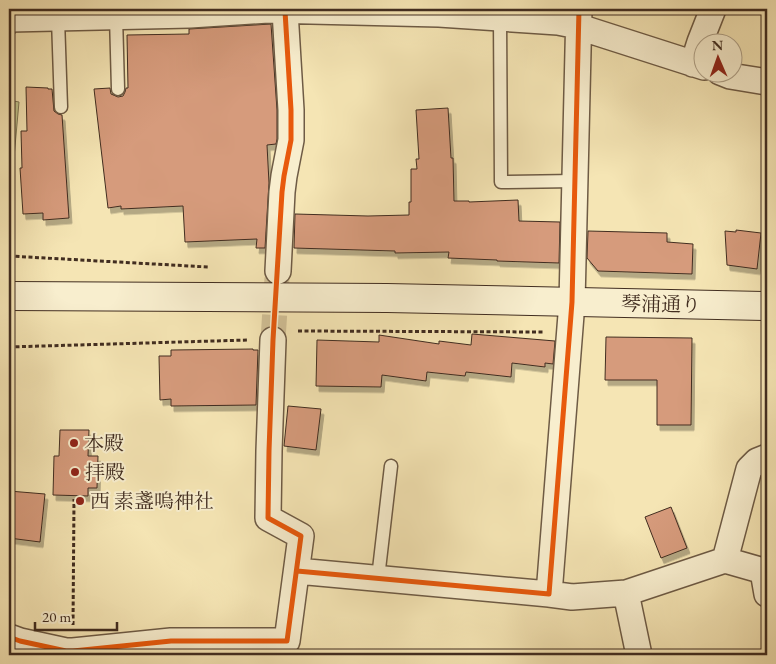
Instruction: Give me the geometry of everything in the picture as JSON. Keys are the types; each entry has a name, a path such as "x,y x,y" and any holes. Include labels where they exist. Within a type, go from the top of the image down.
{"street":[{"path":"704,32 713,9"},
{"path":"22,16 58,18 190,15 274,10 470,13 500,18 558,22 579,18 694,64"},
{"path":"274,10 290,110 291,140 282,192 278,271"},
{"path":"549,594 564,302 575,181 579,18"},
{"path":"744,78 767,82"},
{"name":"琴浦通り","path":"9,296 377,298 767,306"},
{"path":"9,637 69,652 171,641 286,648 301,536 268,518 273,340"},
{"path":"725,560 748,469 757,461 767,457"},
{"path":"297,571 572,596 626,593 725,560 766,579"},
{"path":"626,593 639,655"}],"lane":[{"path":"116,16 118,89"},
{"path":"58,18 61,107"},
{"path":"500,18 501,182 575,181"},
{"path":"378,578 390,466"}],"path":[{"path":"69,652 74,499"}],"green space":[{"path":"9,100 19,102 9,213"}],"building":[{"path":"271,24 277,110 277,139 276,144 267,145 269,183 265,248 256,248 257,239 185,242 183,206 121,209 121,206 108,208 94,89 110,88 111,94 118,97 123,96 126,88 128,88 127,35 189,34 189,29"},
{"path":"26,87 52,89 54,111 62,115 69,218 43,220 43,213 23,214 20,168 22,168 21,131 27,131"},
{"path":"448,108 451,158 453,158 454,201 518,200 519,221 560,222 559,263 448,258 449,252 395,253 395,251 294,248 295,214 409,215 411,169 417,169 416,159 419,159 416,110"},
{"path":"736,230 761,233 757,269 727,265 725,231 736,232"},
{"path":"588,231 667,233 667,242 693,244 692,274 598,271 587,258"},
{"path":"472,334 555,341 553,364 545,363 545,367 512,363 511,377 466,372 465,376 427,372 426,381 382,375 381,387 316,386 317,340 379,342 379,335 439,344 439,341 471,345"},
{"path":"606,337 692,338 691,425 657,425 657,380 605,380"},
{"path":"171,350 258,350 256,405 171,406 171,399 160,400 159,356 171,356"},
{"path":"288,406 321,409 316,450 284,446"},
{"name":"拝殿","path":"60,430 89,430 88,456 98,456 97,488 88,488 88,496 53,495 54,456 59,456"},
{"path":"9,491 45,494 40,542 9,538"},
{"path":"671,507 687,548 661,558 645,517"}],"tunnel":[{"path":"273,340 277,278"}],"cycle path":[{"path":"297,571 549,594 572,302 579,9"},
{"path":"9,637 66,651 171,641 287,641 301,536 268,518 273,340 282,192 291,140 285,11"}],"place":[{"name":"本殿","path":"74,443"},
{"name":"拝殿","path":"75,472"},
{"name":"西 素盞嗚神社","path":"80,501"}]}
